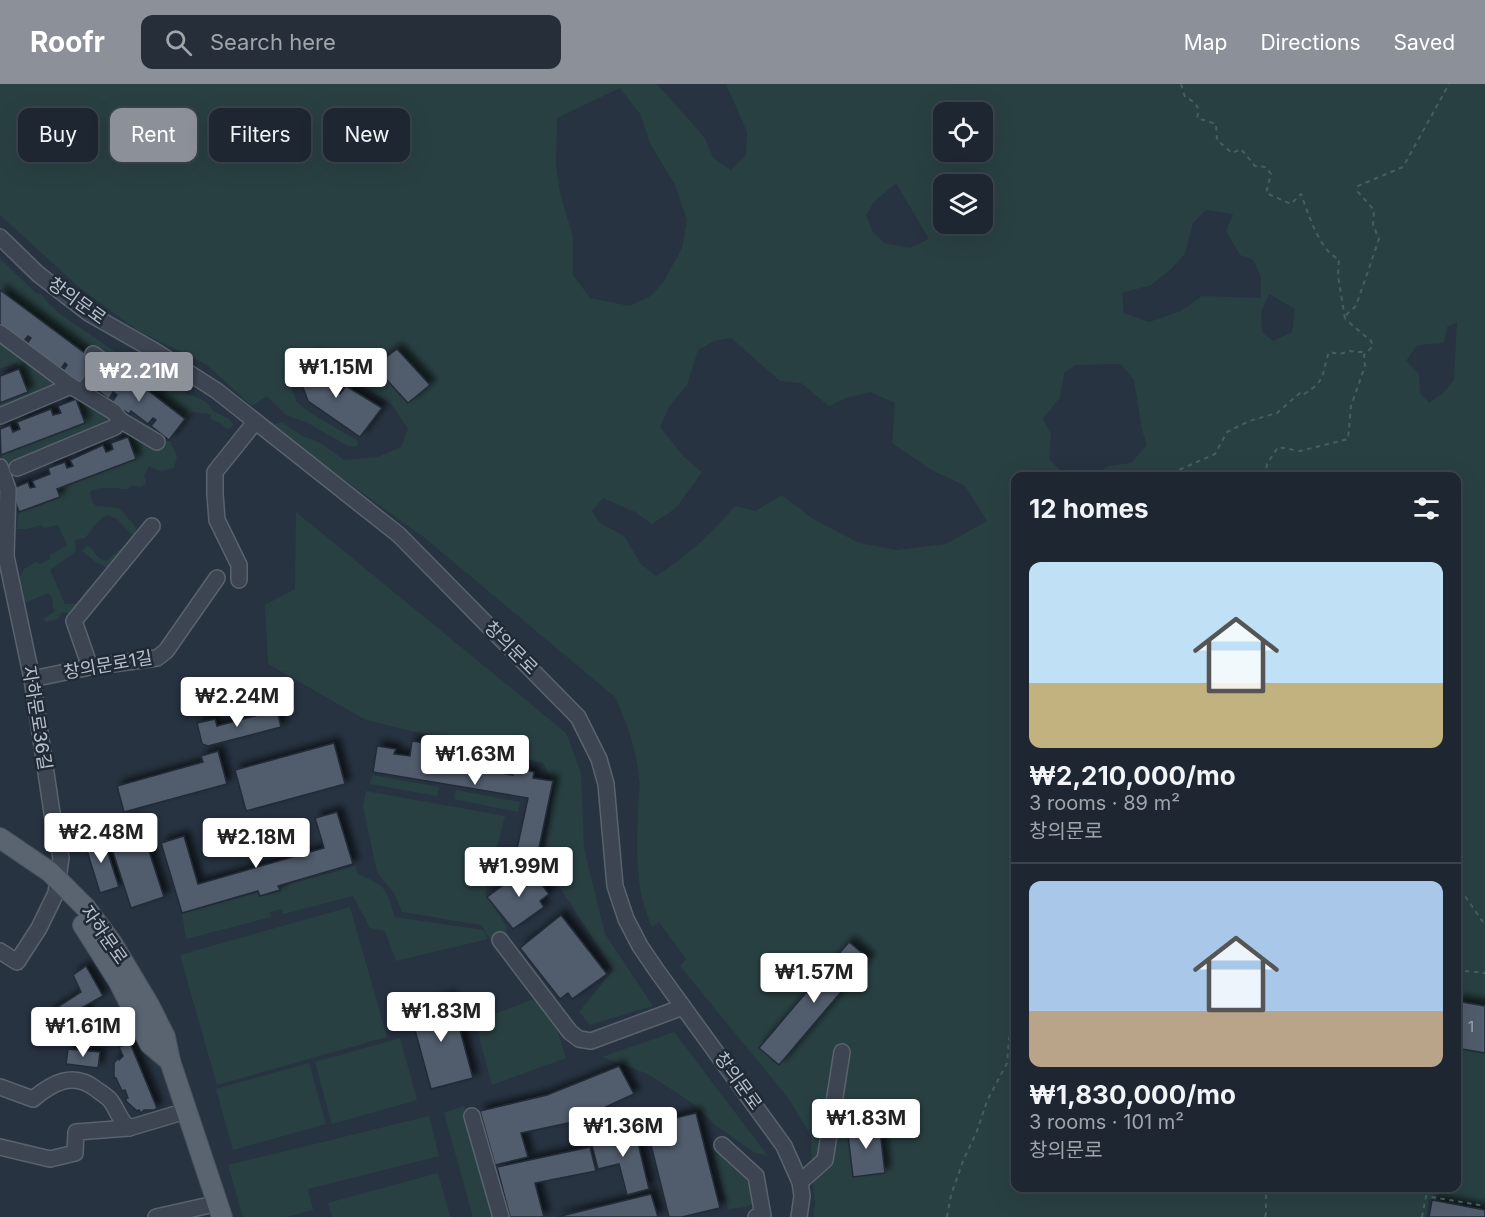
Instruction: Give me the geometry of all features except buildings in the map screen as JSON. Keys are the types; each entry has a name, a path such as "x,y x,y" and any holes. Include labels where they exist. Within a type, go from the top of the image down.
{"main road":[{"name":"자하문로","path":"0,838 86,908 112,943 149,1005 165,1037 170,1061 220,1210"},
{"name":"자하문로","path":"0,851 58,887"}],"street":[{"name":"창의문로","path":"0,237 38,274 90,314 199,379 399,535 578,717 594,748 606,784 615,886 626,919 640,946 784,1146 800,1182 802,1196 799,1217"},
{"path":"0,333 76,389 114,412 120,420 157,441"},
{"path":"0,416 76,389 105,363 93,354"},
{"path":"17,468 115,427 120,420"},
{"path":"239,580 239,566 217,520 215,472 255,422"},
{"name":"자하문로36길","path":"0,467 8,489 3,556 32,679 61,858 58,887"},
{"path":"90,667 74,621 152,526"},
{"name":"창의문로1길","path":"32,679 90,667 157,658 162,655 218,578"},
{"path":"0,951 17,962 39,928 58,887"},
{"path":"500,940 570,1032 579,1039 591,1041 683,1006"},
{"path":"800,1182 825,1160 842,1052"},
{"path":"0,1087 33,1099 50,1085 65,1081 86,1081 110,1099 120,1120 129,1128"},
{"path":"0,1147 50,1159 75,1153 76,1132 129,1128 186,1111"},
{"path":"472,1116 501,1217"},
{"path":"722,1145 756,1176 762,1216 756,1217"},
{"name":"자하문로","path":"156,1217 220,1210"}],"path":[{"path":"1181,84 1185,97 1196,103 1199,111 1197,118 1216,124 1217,140 1232,153 1241,149 1255,166 1266,167 1271,174 1266,193 1292,204 1300,194 1318,236 1332,256 1339,259 1338,276 1345,319 1371,341 1373,346 1364,355 1365,366 1351,406 1348,439 1299,451 1278,447 1266,464 1265,472"},
{"path":"1345,319 1356,306 1379,239 1372,225 1374,210 1358,192 1358,186 1403,167 1449,84"},
{"path":"1174,472 1215,454 1227,432 1249,421 1277,413 1301,392 1304,394 1317,386 1325,371 1329,352 1340,354 1350,351 1367,352"},
{"path":"1461,890 1485,925"},
{"path":"1461,971 1485,973"},
{"path":"946,1217 963,1161 977,1131 987,1101 1007,1063 1011,1032"},
{"path":"1264,1217 1266,1192"},
{"path":"1422,1217 1426,1196 1485,1206"}],"green space":[{"path":"0,84 657,84 705,138 713,158 731,170 746,155 747,132 726,84 1485,84 1485,1208 1429,1199 1426,1217 813,1217 815,1205 811,1136 789,1099 680,966 686,959 659,922 652,927 646,912 638,869 640,785 638,766 630,736 615,697 426,539 270,426 282,422 302,436 321,443 344,460 378,457 401,447 408,429 392,405 351,378 333,349 307,356 284,371 297,402 309,412 358,441 357,446 348,446 306,422 286,415 267,396 252,406 207,365 137,330 80,288 0,215","holes":["620,88 640,114 651,145 675,185 687,220 682,248 663,283 649,297 630,306 590,298 573,275 573,237 560,193 556,165 557,118","896,183 929,239 910,248 884,243 873,232 866,215 874,202","1206,210 1233,214 1226,231 1240,255 1253,260 1261,277 1261,298 1202,296 1181,311 1149,322 1124,313 1122,293 1151,285 1171,269 1185,254 1193,223","1269,294 1295,309 1292,332 1273,341 1262,332 1261,312","1457,322 1454,380 1444,392 1429,403 1420,393 1419,374 1406,361 1417,345 1444,343 1447,327","731,338 780,381 801,383 829,406 846,398 870,392 895,403 892,443 930,469 965,486 987,521 946,544 897,550 859,543 813,519 782,495 755,511 735,506 698,544 656,576 641,564 624,536 600,523 592,511 603,498 635,512 652,524 676,508 702,472 684,457 660,427 669,407 687,385 698,350 714,341"]},
{"path":"0,259 36,293 42,295 60,314 133,362 142,362 152,372 157,371 163,380 174,380 184,386 186,394 208,404 213,411 229,419 233,424 231,428 226,429 219,422 214,421 210,418 211,414 192,412 185,419 146,390 144,392 108,366 98,363 0,290"},
{"path":"0,341 53,382 53,388 0,415 0,403 27,392 17,363 0,369"},
{"path":"82,396 93,405 96,411 101,409 110,418 80,435 20,457 20,462 10,470 6,468 1,455 85,423 76,399"},
{"path":"128,437 170,441 177,456 174,468 160,471 149,466 144,476 146,482 142,487 103,488 90,492 96,506 119,508 137,532 111,569 97,563 82,551 87,545 106,561 124,546 132,535 117,519 107,515 99,520 85,538 75,540 74,553 50,570 65,604 77,604 86,590 93,585 94,591 75,615 62,612 58,619 46,622 43,619 54,612 52,597 48,593 23,604 19,592 23,590 17,583 24,569 36,562 40,564 50,559 50,555 67,545 58,525 17,529 19,512 57,489 136,459"},
{"path":"296,512 566,733 581,773 584,849 605,934 653,1006 590,1025 579,1012 613,970 544,863 554,784 543,763 366,720 268,664 265,605 295,589"},
{"path":"372,775 439,787 437,796 370,784"},
{"path":"456,790 520,802 518,812 454,799"},
{"path":"366,791 505,816 485,894 507,927 505,935 490,939 481,925 402,912 394,893 377,872 363,806"},
{"path":"355,866 358,874 380,885 384,890 395,917 483,930 488,939 396,961 385,931 370,928 353,896 283,914 281,909 270,912 271,917 186,939 182,913 257,893 259,897 281,892 280,887"},
{"path":"350,907 387,1037 217,1085 180,955"},
{"path":"537,998 555,1023 566,1058 492,1085 475,1021"},
{"path":"674,1032 768,1156 753,1152 714,1124 691,1102 648,1074 602,1057"},
{"path":"400,1038 417,1100 332,1124 315,1062"},
{"path":"309,1063 326,1124 233,1150 216,1089"},
{"path":"464,1106 496,1217 473,1217 444,1113"},
{"path":"429,1116 439,1156 308,1189 313,1210 286,1217 243,1217 228,1165"},
{"path":"712,1148 756,1189 755,1201 747,1207 728,1209"},
{"path":"438,1173 450,1217 332,1217 328,1203"}]}
